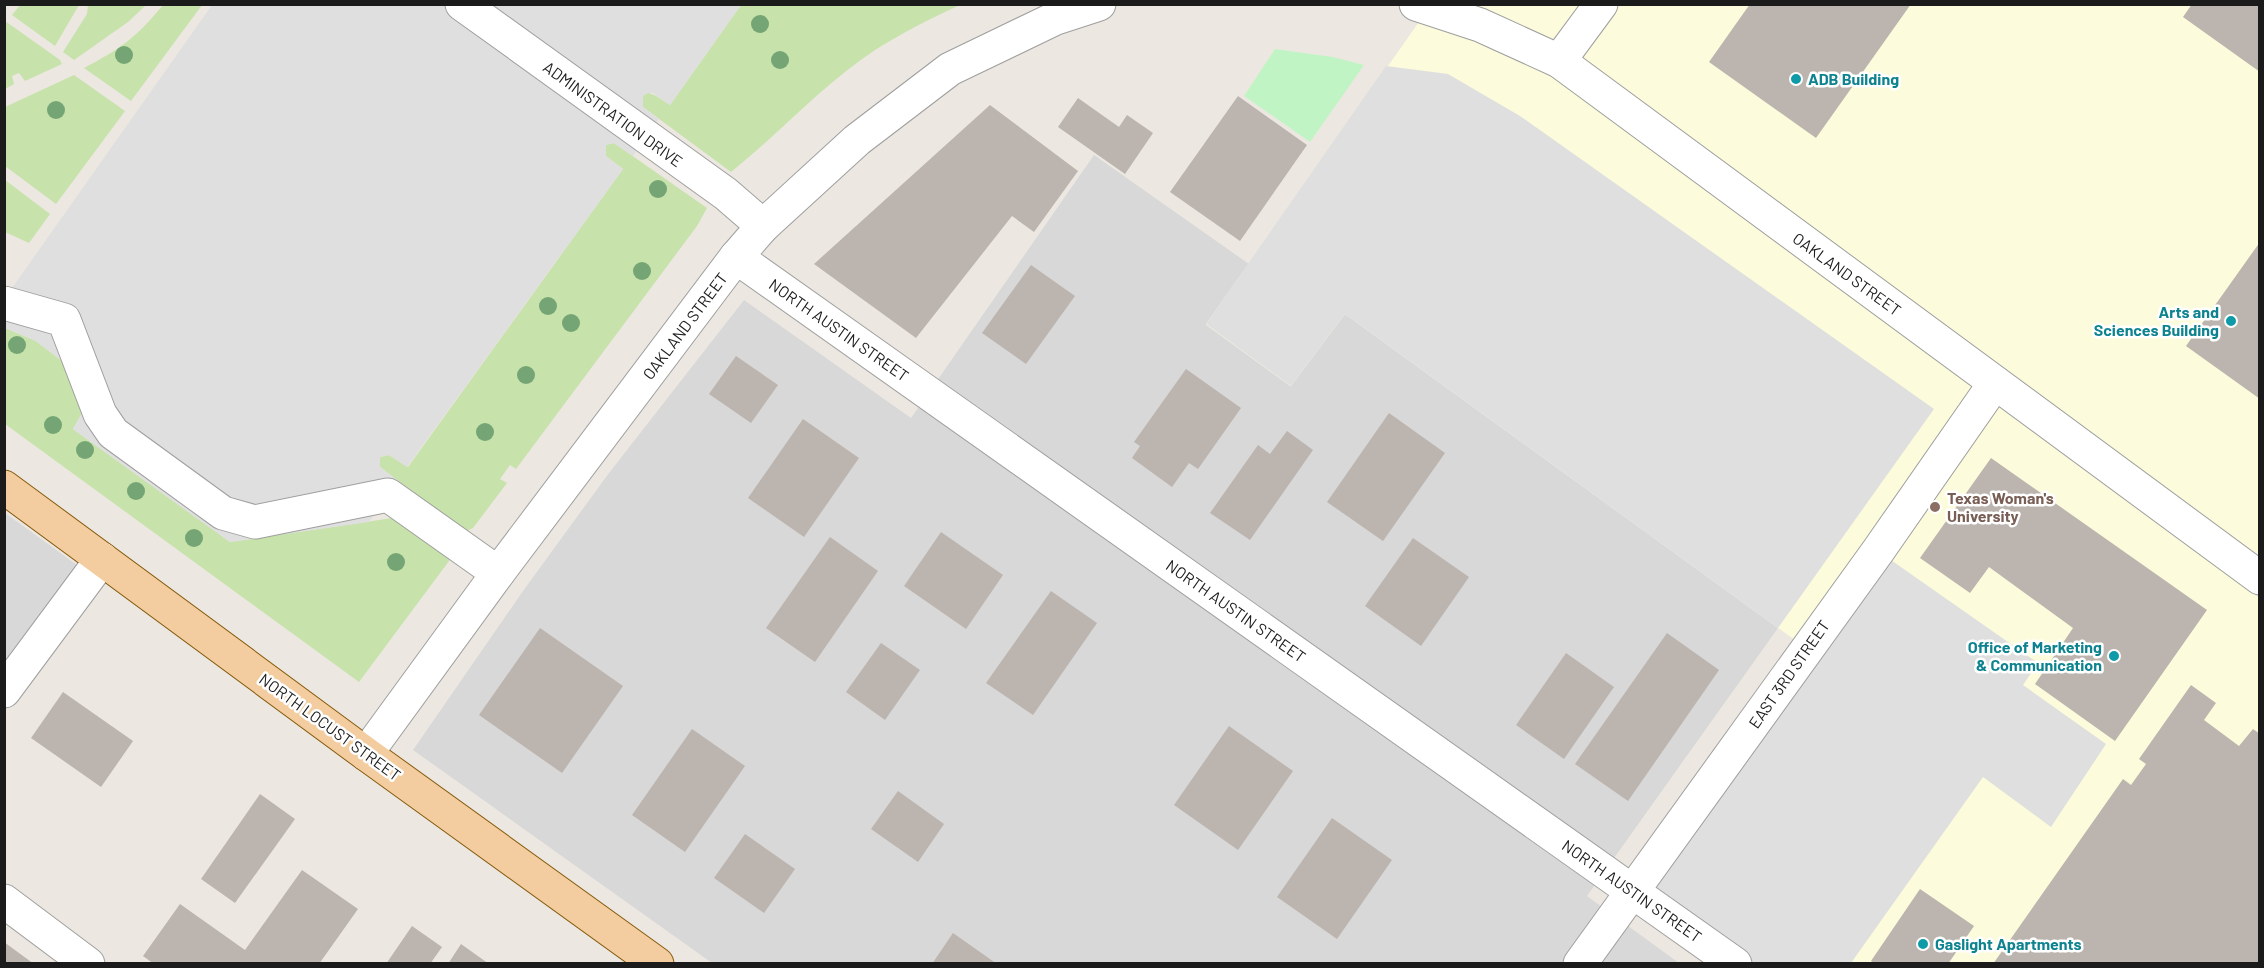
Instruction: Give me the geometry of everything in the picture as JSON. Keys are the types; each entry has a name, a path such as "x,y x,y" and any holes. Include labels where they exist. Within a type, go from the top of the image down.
{"main road":[{"name":"NORTH LOCUST STREET","path":"4,487 366,754 657,963"}],"street":[{"name":"ADMINISTRATION DRIVE","path":"462,4 726,194 763,226"},
{"name":"OAKLAND STREET","path":"366,754 498,573 736,257 763,226 857,140 950,69 1056,18 1099,4"},
{"name":"OAKLAND STREET","path":"1416,4 1480,25 1559,61 2259,578"},
{"path":"1559,61 1601,4"},
{"name":"NORTH AUSTIN STREET","path":"736,257 1735,963"},
{"path":"4,303 64,320 100,414 113,433 223,513 255,522 388,495 498,573"},
{"name":"EAST 3RD STREET","path":"1580,963 1634,892 1967,426 1995,383"},
{"path":"4,691 102,559"},
{"path":"4,901 88,963"}],"shaded area":[{"path":"212,5 741,5 670,105 653,93 643,96 643,107 659,119 633,156 614,143 606,145 606,156 623,169 407,467 389,455 380,457 380,467 398,481 369,522 230,542 73,429 85,408 67,365 36,341 5,328 5,298"},
{"name":"Texas Woman's University","path":"1431,5 2259,5 2259,963 1761,963 1821,659 1345,314 1291,386 1206,324"},
{"path":"1386,66 1448,74 1520,116 1934,409 1778,628 1345,314 1291,386 1206,324"},
{"path":"1094,155 1249,264 1206,325 1290,386 1344,313 1778,628 1587,896 1679,963 712,963 413,750 523,591 609,473 744,300 911,418"},
{"path":"5,513 77,565 5,665"},
{"path":"1878,551 2038,663 2023,685 2106,744 2051,827 1983,777 1851,963 1735,963 1633,892"}],"green space":[{"path":"21,4 79,5 55,46 12,15"},
{"path":"88,4 146,5 128,22 74,60 63,52 87,14"},
{"path":"163,5 202,5 131,101 84,68 127,41 145,26"},
{"path":"741,5 960,5 927,20 875,50 837,78 731,172 643,107 642,99 643,94 647,93 670,105"},
{"path":"5,21 60,60 62,64 25,81 19,73 12,76 14,84 5,89"},
{"path":"1275,49 1333,57 1364,65 1310,142 1244,96"},
{"path":"74,75 125,111 56,204 5,166 5,107"},
{"path":"614,143 707,208 697,226 516,469 510,465 500,479 507,483 473,528 465,532 380,467 380,457 389,455 408,467 623,169 606,156 605,145"},
{"path":"5,180 50,214 29,243 5,232"},
{"path":"5,328 36,341 67,365 85,408 73,429 230,542 399,517 450,557 449,561 359,682 5,424"}],"building":[{"name":"ADB Building","path":"1750,4 1911,4 1816,138 1709,62"},
{"path":"2192,4 2260,4 2260,72 2183,17"},
{"path":"1238,96 1307,145 1240,241 1170,192"},
{"path":"1078,98 1119,127 1127,115 1153,133 1125,174 1058,127"},
{"path":"990,105 1078,171 1034,232 1012,216 916,338 814,264"},
{"name":"Arts and Sciences Building","path":"2260,242 2260,399 2186,346"},
{"path":"1031,265 1075,296 1026,364 982,333"},
{"path":"736,356 778,385 751,423 709,394"},
{"path":"1186,369 1241,408 1198,469 1189,463 1172,487 1132,458 1140,446 1134,442"},
{"path":"1389,413 1445,453 1383,541 1327,502"},
{"path":"803,419 859,458 804,537 748,498"},
{"path":"1287,431 1313,450 1250,540 1210,513 1258,445 1270,454"},
{"path":"1991,458 2207,610 2115,741 2035,684 2073,628 1989,567 1970,593 1920,558"},
{"path":"941,532 1003,575 966,629 904,586"},
{"path":"830,537 878,571 815,662 766,628"},
{"path":"1413,538 1469,577 1421,646 1365,606"},
{"path":"1051,591 1097,623 1033,715 986,683"},
{"path":"540,628 623,686 562,773 479,715"},
{"path":"1667,633 1719,670 1628,801 1575,764"},
{"path":"881,643 920,670 885,720 846,692"},
{"path":"1566,653 1614,687 1564,759 1516,725"},
{"path":"2191,685 2216,703 2204,720 2239,746 2253,729 2260,734 2260,964 1993,964 2123,779 2131,785 2146,764 2139,759"},
{"path":"63,692 133,741 101,787 31,738"},
{"path":"1229,726 1293,771 1238,850 1174,805"},
{"path":"692,729 745,766 685,852 632,815"},
{"path":"898,791 944,824 918,862 871,829"},
{"path":"260,794 295,819 235,903 201,879"},
{"path":"1332,818 1392,860 1337,939 1277,897"},
{"path":"745,834 795,869 764,913 714,878"},
{"path":"302,870 358,909 319,964 154,964 143,956 180,904 245,950"},
{"name":"Gaslight Apartments","path":"1920,889 1974,926 1948,964 1875,964 1871,961"},
{"path":"412,926 442,947 430,964 386,964"},
{"path":"953,933 997,964 932,964"},
{"path":"4,942 34,964 4,964"},
{"path":"461,944 489,964 448,964"}],"place":[{"name":"ADB Building","path":"1796,79"},
{"name":"Arts and Sciences Building","path":"2231,321"},
{"name":"Texas Woman's University","path":"1935,507"},
{"name":"Office of Marketing & Communication","path":"2114,656"},
{"name":"Gaslight Apartments","path":"1923,944"}]}
